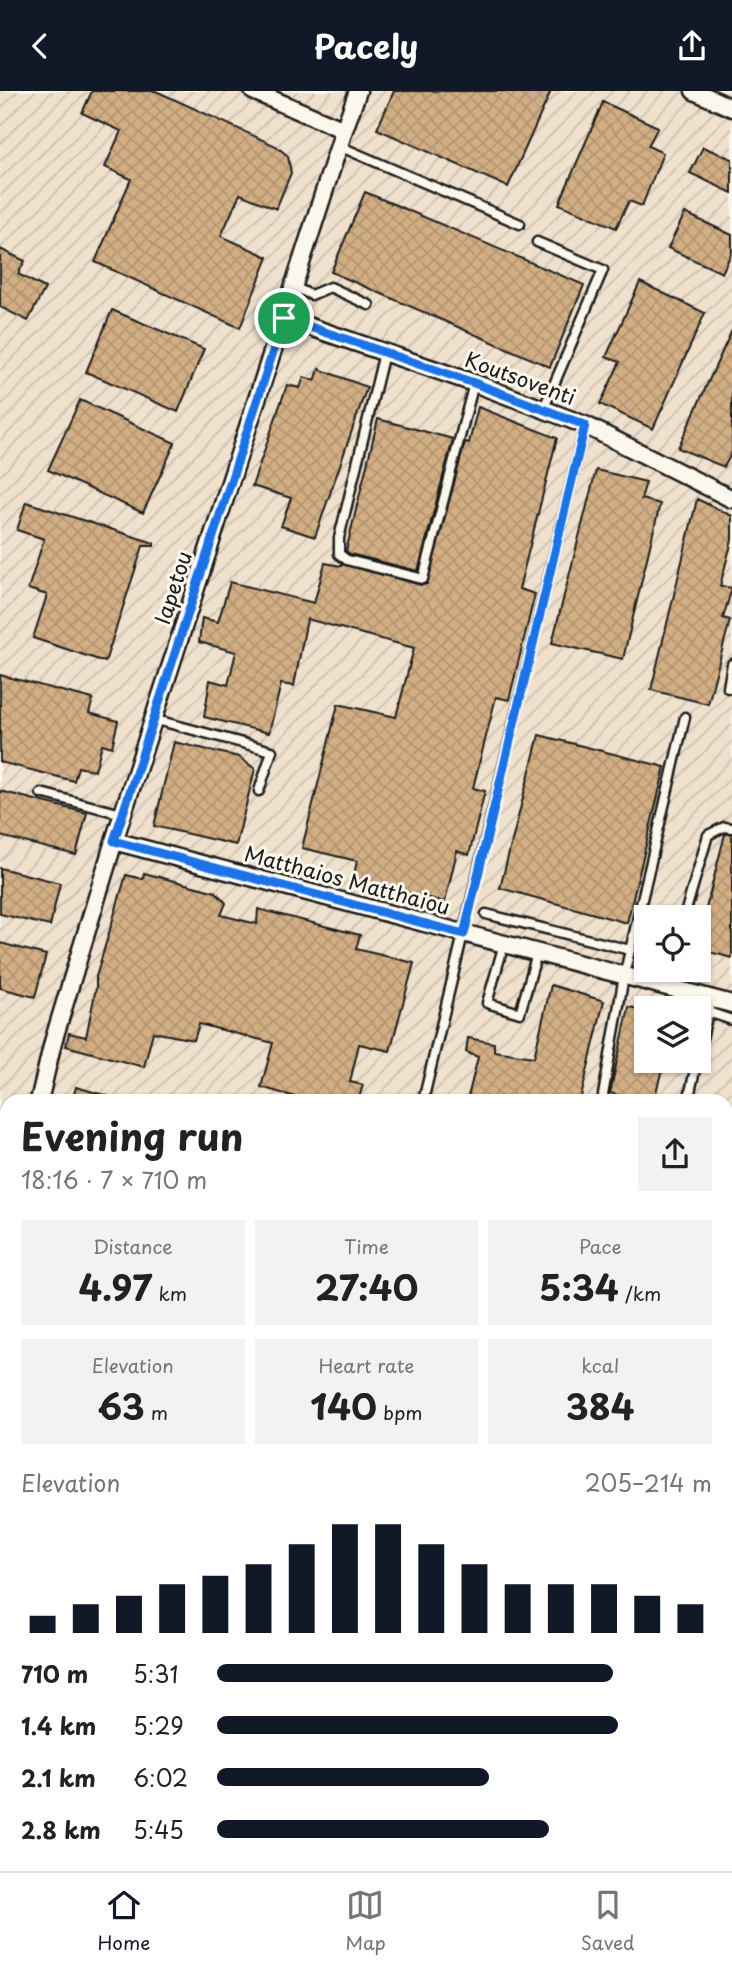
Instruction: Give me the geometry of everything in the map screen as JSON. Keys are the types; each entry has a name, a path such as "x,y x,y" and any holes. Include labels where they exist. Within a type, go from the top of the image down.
{"street":[{"path":"253,91 341,138"},
{"name":"Iapetou","path":"41,1094 122,814 358,91"},
{"path":"697,92 732,108"},
{"name":"Koutsoventi","path":"284,318 474,383 585,425 732,499"},
{"name":"Matthaios Matthaiou","path":"114,841 665,987 688,996"},
{"name":"Matthaios Matthaiou","path":"711,1005 732,1004"}],"lane":[{"path":"341,138 520,224"},
{"path":"537,242 603,270 543,409"},
{"path":"294,287 311,295 330,287 369,305"},
{"path":"384,353 339,538 339,554 347,559 424,579 474,383"},
{"path":"425,1094 585,425"},
{"path":"728,688 732,664"},
{"path":"603,1094 624,976 685,717"},
{"path":"153,719 272,751 259,791"},
{"path":"41,793 122,814"},
{"path":"688,905 708,835 724,827 732,828"},
{"path":"486,914 630,950"},
{"path":"504,944 487,1003 520,1013 537,953"},
{"path":"665,987 666,982"},
{"path":"711,1006 732,1020"},
{"path":"690,1094 695,1073"}],"shaded area":[{"path":"0,91 732,91 732,1094 0,1094"}],"building":[{"path":"92,91 156,91 276,146 288,156 291,173 276,209 240,194 221,236 268,257 240,328 95,262 131,179 105,167 121,131 82,113"},
{"path":"394,91 551,91 508,187 377,129"},
{"path":"603,102 658,127 648,146 663,153 642,206 629,201 616,228 559,204"},
{"path":"703,147 732,159 732,193 690,173"},
{"path":"365,192 584,285 550,367 331,272"},
{"path":"685,213 732,235 732,252 722,273 668,248"},
{"path":"0,249 25,261 18,274 45,288 28,321 0,307"},
{"path":"640,282 705,313 653,429 600,404 620,362 606,357"},
{"path":"112,310 204,349 178,412 86,372"},
{"path":"732,330 732,452 724,467 678,448"},
{"path":"319,369 367,387 315,537 281,526 291,498 252,486 287,385 300,388 304,377 315,381"},
{"path":"80,400 175,443 143,513 48,470"},
{"path":"478,407 557,438 519,589 535,594 509,700 496,697 473,788 485,791 469,855 457,851 445,902 353,879 357,861 302,848 338,704 396,717 414,648 307,619 294,686 281,684 269,733 204,717 210,680 228,685 236,652 199,642 202,618 218,622 230,582 314,603 325,563 341,564 421,585 427,584 465,442 469,443"},
{"path":"378,419 453,439 418,571 346,551"},
{"path":"596,470 646,482 641,499 660,504 623,659 552,643"},
{"path":"697,499 732,516 732,540 720,586 732,588 723,618 730,620 708,704 651,690"},
{"path":"26,502 154,543 154,546 143,546 105,662 33,638 47,595 28,589 44,539 17,530"},
{"path":"0,675 93,699 89,713 118,721 112,747 102,744 95,771 78,767 74,781 0,762"},
{"path":"539,735 665,767 627,923 500,888"},
{"path":"174,742 239,757 255,769 236,845 154,826"},
{"path":"0,791 87,813 76,855 0,836"},
{"path":"725,834 732,834 732,958 711,952 711,905 707,905"},
{"path":"0,868 60,883 50,926 0,914"},
{"path":"144,873 216,892 226,903 221,915 257,924 258,909 360,935 356,949 414,963 390,1051 359,1044 350,1082 363,1085 360,1094 285,1094 261,1087 273,1043 199,1024 194,1040 153,1032 144,1067 66,1046 69,1033 86,1037 96,977 126,875 143,879"},
{"path":"0,943 46,955 35,997 0,988"},
{"path":"551,985 604,1001 582,1094 469,1094 478,1057 466,1052 468,1038 494,1043 494,1051 534,1057"},
{"path":"629,1007 634,1008 634,1073 661,1073 656,1094 610,1093"},
{"path":"76,1087 100,1094 74,1094"}],"route":[{"path":"284,318 474,383 585,425 464,934 114,841 284,318"}]}
